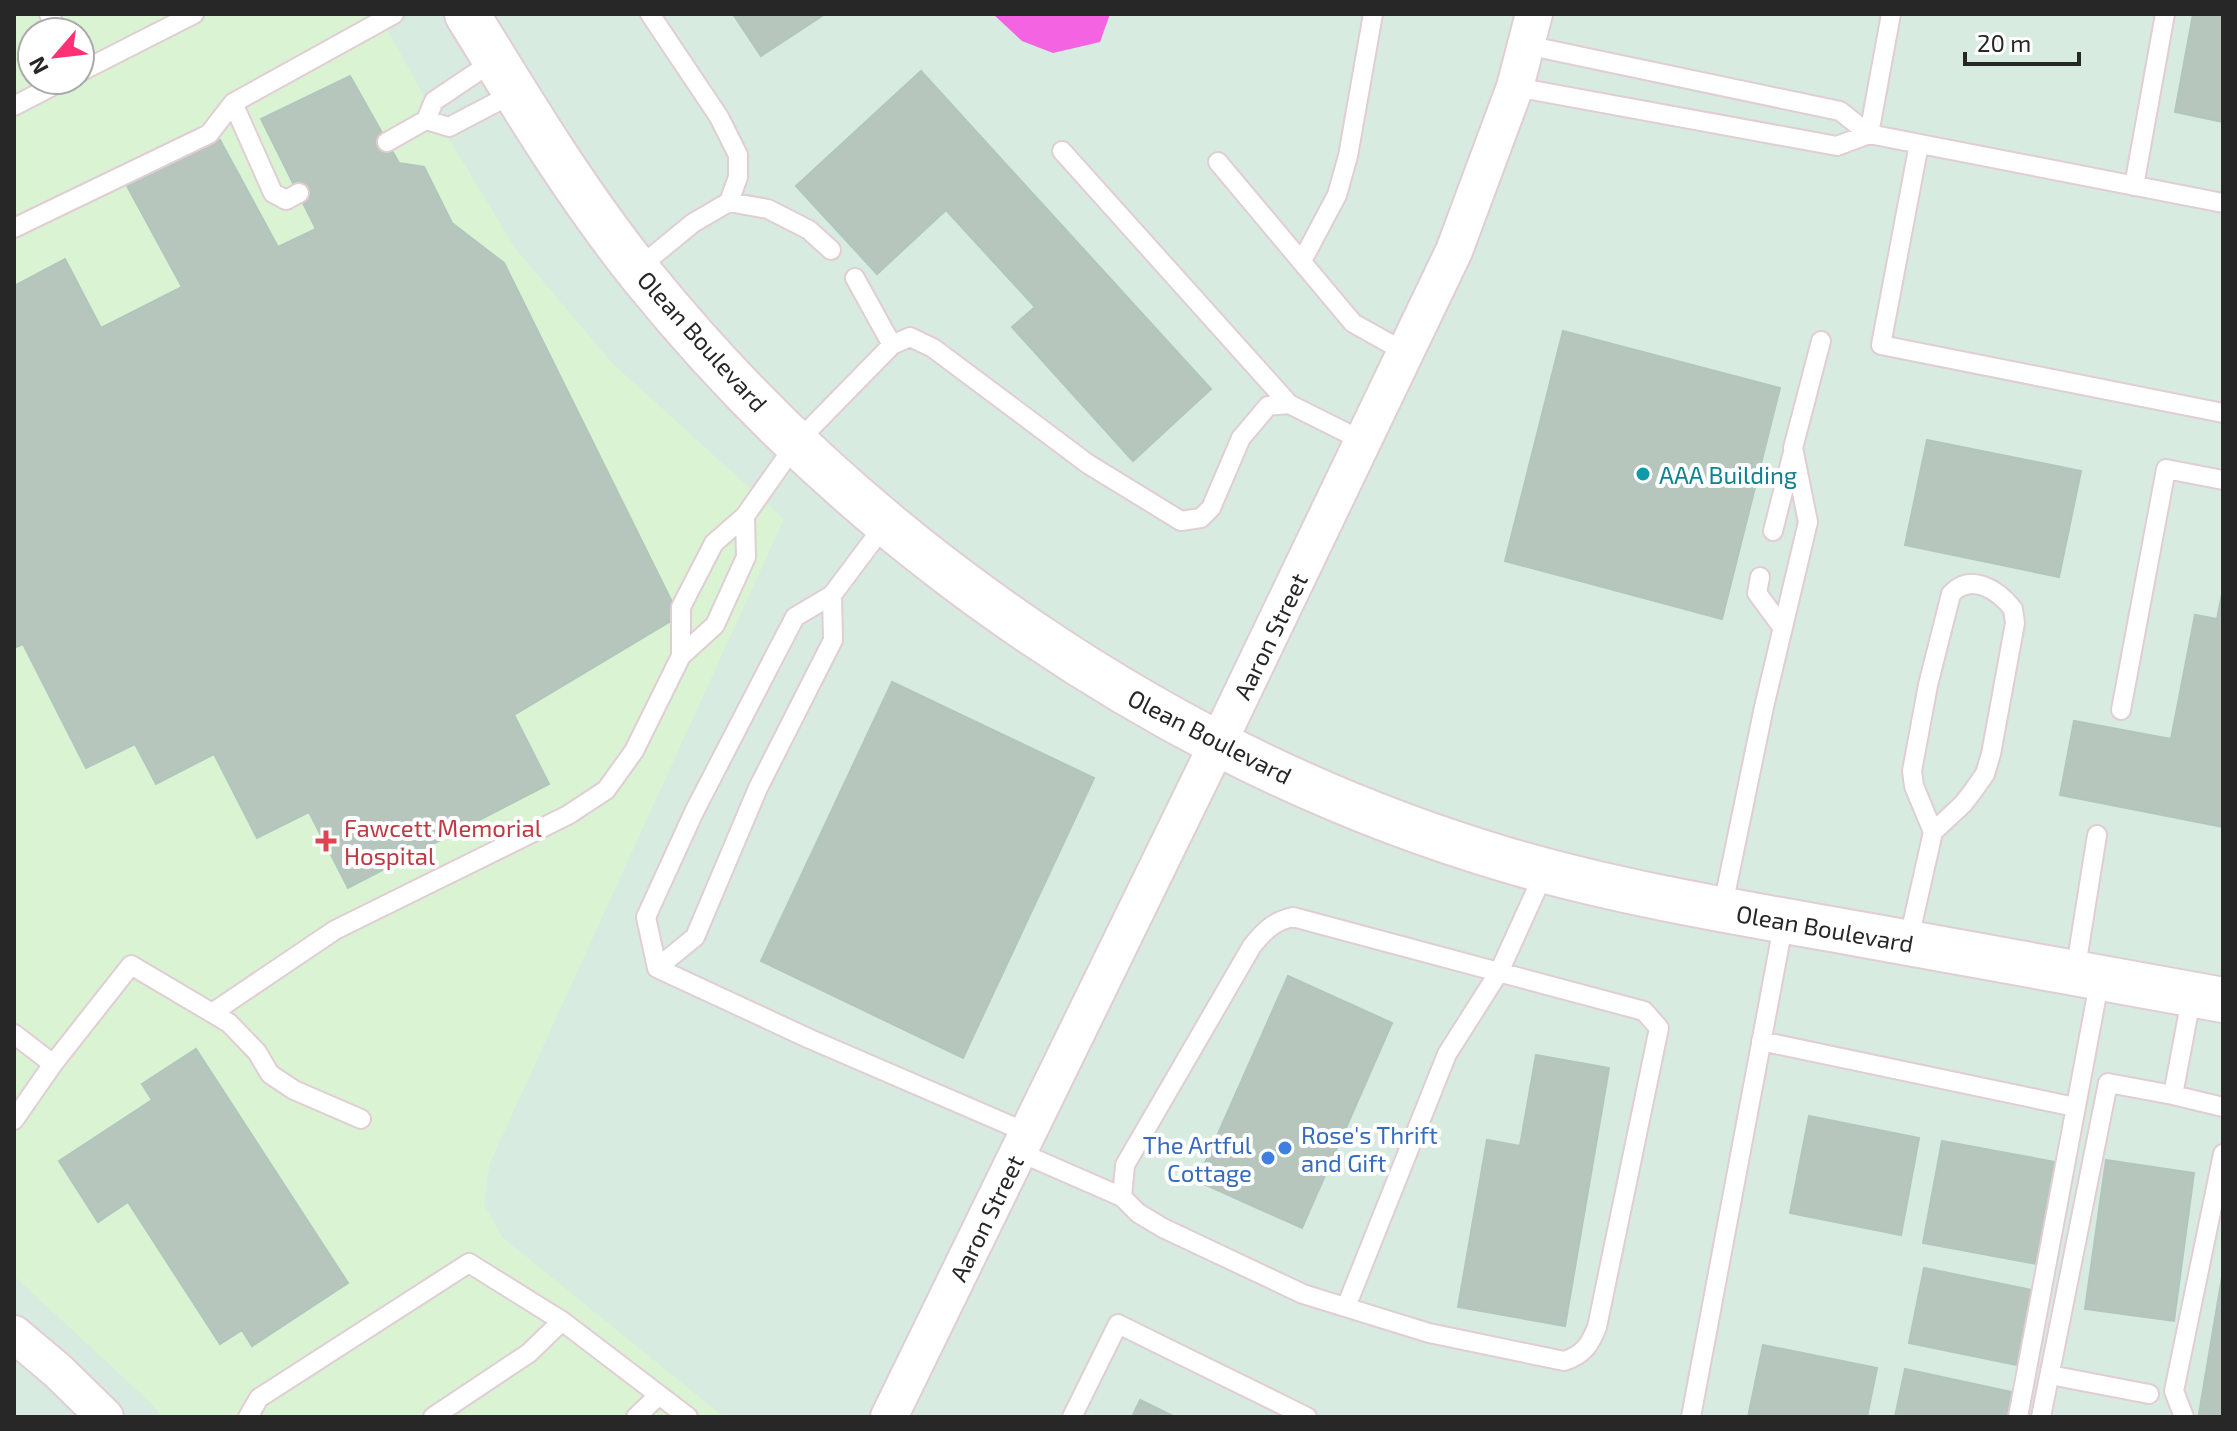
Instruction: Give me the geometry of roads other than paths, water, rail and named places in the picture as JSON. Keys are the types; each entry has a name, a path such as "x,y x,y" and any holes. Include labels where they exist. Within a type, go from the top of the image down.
{"street":[{"name":"Olean Boulevard","path":"467,14 570,179 637,269 726,372 886,523 1005,616 1110,683 1218,743 1387,820 1505,860 1625,892 2207,997"},
{"name":"Aaron Street","path":"898,1414 1023,1143 1454,251 1515,87 1530,30"},
{"path":"14,1334 105,1417"}],"lane":[{"path":"96,64 194,14"},
{"path":"14,228 209,134 233,103 394,14"},
{"path":"637,269 693,223 729,202 738,177 738,155 719,117 650,14"},
{"path":"1302,261 1337,195 1348,156 1373,14"},
{"path":"1869,134 1891,14"},
{"path":"2134,186 2165,14"},
{"path":"1530,30 1840,111 1869,134 2223,203"},
{"path":"426,120 449,127 504,76"},
{"path":"387,142 426,120 434,101 504,76"},
{"path":"1515,87 1837,146 1869,134"},
{"path":"14,106 33,96"},
{"path":"233,103 273,193 286,200 299,193"},
{"path":"1919,144 1881,345 2223,413"},
{"path":"1062,151 1289,404 1363,441"},
{"path":"1218,162 1353,323 1405,352"},
{"path":"729,202 768,209 809,230 831,250"},
{"path":"855,278 892,345"},
{"path":"681,656 681,607 714,543 745,516 797,442 892,345 910,337 933,348 1088,464 1181,521 1201,518 1211,508 1241,438 1268,406 1289,404"},
{"path":"1773,531 1821,341"},
{"path":"1722,910 1764,707 1808,522 1793,448"},
{"path":"2121,710 2166,469 2223,480"},
{"path":"212,1013 335,930 568,815 606,790 634,751 681,656 715,625 746,557 745,516"},
{"path":"657,968 646,917 694,812 795,617 832,595 886,523"},
{"path":"1760,577 1757,593 1782,627"},
{"path":"1908,943 1933,832 1973,791 1985,774 1991,754 2015,623 2013,609 1988,586 1970,584 1958,587 1951,594 1928,685 1912,771 1914,786 1933,832"},
{"path":"657,968 695,937 758,788 833,640 832,595"},
{"path":"2018,1417 2075,1107 2097,835"},
{"path":"1346,1307 1447,1054 1499,972 1545,871"},
{"path":"657,968 1023,1143 1122,1197 1138,1213 1163,1228 1303,1294 1429,1333 1564,1361 1576,1357 1590,1346 1597,1327 1659,1028 1644,1011 1293,917 1275,922 1252,946 1125,1165 1122,1197"},
{"path":"1691,1417 1784,921"},
{"path":"14,1120 53,1064 131,965 229,1023 257,1052 270,1074 294,1090 361,1119"},
{"path":"2173,1095 2207,997"},
{"path":"14,1034 53,1064"},
{"path":"1761,1041 2075,1107"},
{"path":"2041,1417 2108,1083 2223,1107"},
{"path":"2184,1417 2174,1391 2223,1154"},
{"path":"248,1417 259,1398 469,1263 562,1321 688,1417"},
{"path":"433,1417 529,1353 562,1321"},
{"path":"1072,1417 1118,1324 1307,1417"},
{"path":"2050,1375 2149,1394"},
{"path":"636,1417 659,1395"}],"place":[{"name":"AAA Building","path":"1643,474"},
{"name":"Fawcett Memorial Hospital","path":"326,841"},
{"name":"Rose's Thrift and Gift","path":"1285,1148"},
{"name":"The Artful Cottage","path":"1268,1158"}]}
